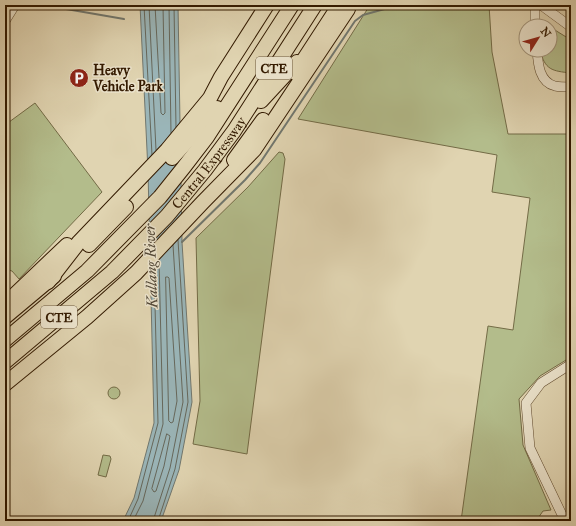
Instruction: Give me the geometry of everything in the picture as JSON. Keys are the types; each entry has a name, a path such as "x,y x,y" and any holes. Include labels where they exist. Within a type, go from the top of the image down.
{"highway":[{"path":"5,317 44,285 163,146 195,112 212,87 221,77 267,5"},
{"name":"CTE","path":"201,135 250,69 292,5"},
{"name":"Central Expressway","path":"5,362 127,258 167,216 205,170 234,131 314,5"},
{"path":"234,131 312,45 344,7"},
{"path":"5,384 87,317 136,272 254,150 344,7"},
{"path":"203,202 286,87 312,45"},
{"path":"5,304 50,263 201,135"},
{"name":"Central Expressway","path":"5,340 69,288 160,197 184,167 201,135"}],"street":[{"path":"5,9 8,5"},
{"path":"5,21 16,5"},
{"path":"535,5 535,18"},
{"path":"540,5 571,27"},
{"path":"538,58 540,72 550,84 555,86 571,87"},
{"path":"565,521 530,448 526,403 541,382 571,364"}],"green space":[{"path":"370,5 489,5 492,52 508,134 571,134 571,357 540,376 519,399 523,445 551,510 543,511 536,521 461,521 488,326 513,330 530,198 492,192 497,155 298,119"},
{"path":"558,32 571,40 571,73 554,70 547,66 542,58 558,58"},
{"path":"35,103 102,192 19,279 12,271 5,269 5,125"},
{"path":"279,152 283,153 285,159 247,454 193,444 200,401 196,238 248,187"},
{"path":"114,387 118,389 120,393 118,397 114,399 110,397 108,393 110,389"},
{"path":"103,455 110,456 111,459 106,477 98,475"}],"water":[{"name":"Kallang River","path":"140,5 178,5 182,242 192,402 179,470 161,521 123,521 134,498 154,423 148,171"}],"waterway":[{"path":"43,5 124,19"},
{"path":"182,242 245,180 260,163 355,21 363,15 399,5"}],"place":[{"name":"Heavy Vehicle Park","path":"79,78"}]}
